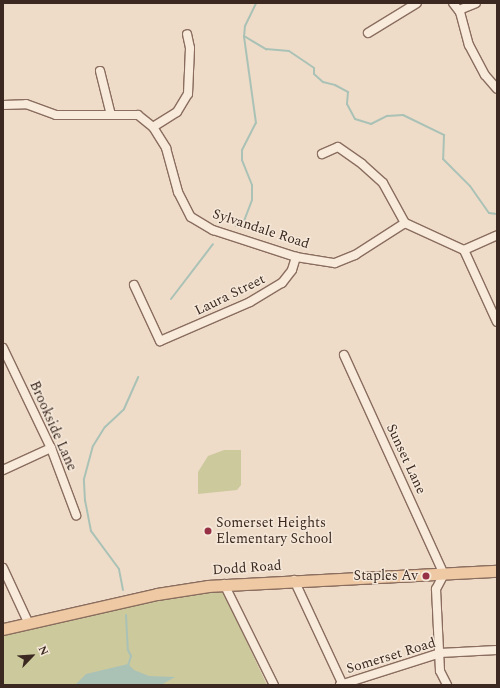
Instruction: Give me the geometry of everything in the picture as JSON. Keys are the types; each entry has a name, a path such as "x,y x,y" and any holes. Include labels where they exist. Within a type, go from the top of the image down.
{"main road":[{"name":"Dodd Road","path":"3,629 173,591 224,584 497,571"}],"street":[{"path":"368,33 417,3"},
{"path":"453,3 460,12 469,45 485,75 497,89"},
{"path":"460,12 459,10 476,3"},
{"path":"153,127 177,112 188,94 190,48 187,34"},
{"path":"100,71 111,115"},
{"name":"Sylvandale Road","path":"3,105 26,104 56,115 138,116 153,127 166,148 178,192 191,217 213,230 296,257 335,264 355,255 405,223"},
{"path":"322,154 338,147 362,164 383,183 405,223 464,250 497,322"},
{"path":"464,250 497,235"},
{"name":"Laura Street","path":"134,285 160,340 250,302 282,283 292,270 296,257"},
{"name":"Brookside Lane","path":"3,348 51,448 76,515"},
{"name":"Sunset Lane","path":"344,355 444,574"},
{"path":"3,470 51,448"},
{"path":"3,568 29,624"},
{"path":"444,574 436,589 440,671 447,685"},
{"path":"294,580 342,685"},
{"path":"224,584 274,685"},
{"name":"Somerset Road","path":"342,685 440,653 497,650"}],"shaded area":[{"path":"224,450 241,450 241,485 237,490 198,494 198,472 208,456"},
{"path":"222,589 267,685 3,685 3,636 110,610"},
{"path":"128,664 134,670 149,676 175,677 161,685 75,685 86,674"}],"waterway":[{"path":"236,226 244,221 252,200 252,185 242,160 242,150 256,123 244,37 245,26 256,3"},
{"path":"244,36 266,49 289,51 314,68 314,74 323,82 335,85 348,92 347,104 355,119 371,124 387,116 403,115 444,135 443,159 470,186 489,213 497,214"},
{"path":"171,299 213,244"},
{"path":"123,590 119,569 91,531 85,501 84,479 93,446 105,427 124,409 138,377"},
{"path":"126,615 128,650 131,656 128,666"}],"place":[{"name":"Somerset Heights Elementary School","path":"208,531"},
{"name":"Staples Av","path":"426,576"}]}
